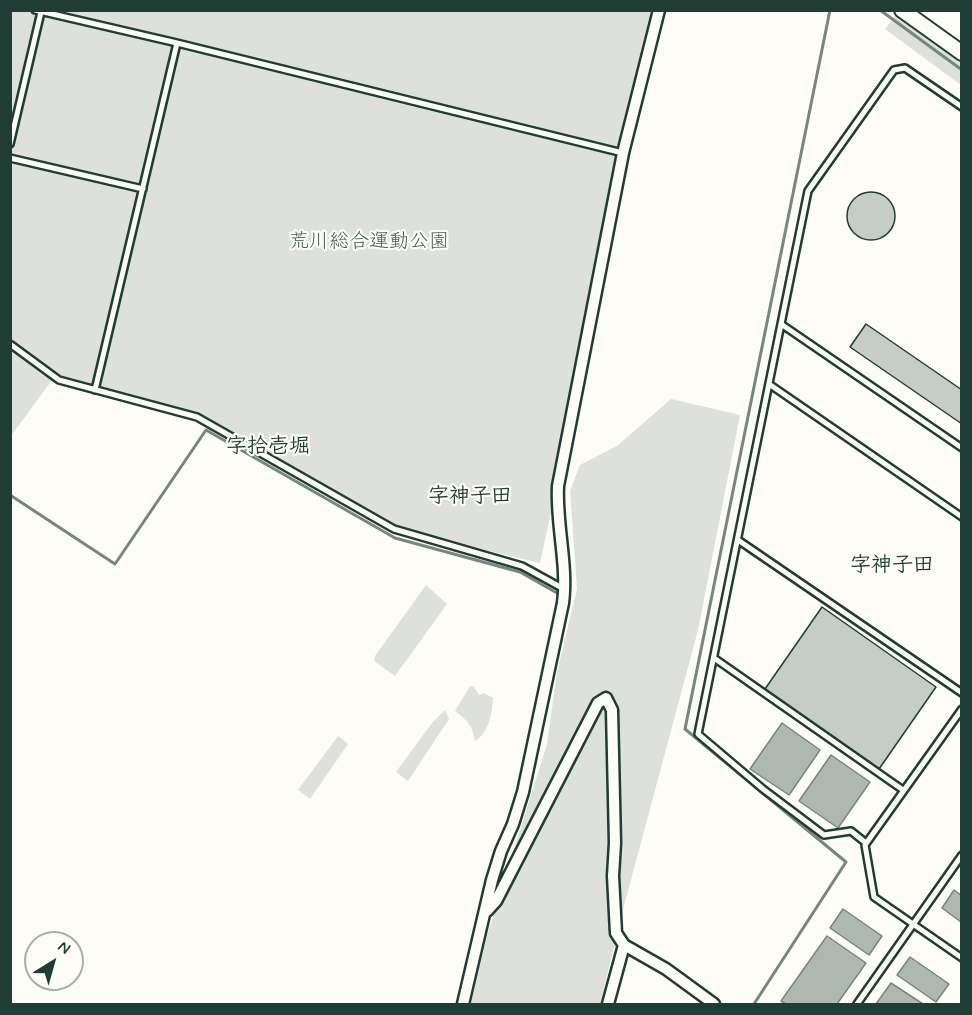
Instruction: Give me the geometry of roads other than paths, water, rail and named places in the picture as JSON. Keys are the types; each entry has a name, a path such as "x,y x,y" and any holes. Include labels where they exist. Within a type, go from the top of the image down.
{"street":[{"path":"464,1005 492,880 523,792 543,704 565,589 557,510 558,486 623,153 659,10"},
{"path":"902,10 962,53"},
{"path":"486,912 496,901 598,703 606,698 612,710 614,920 617,938 624,945 666,969 714,1005"},
{"path":"608,1005 624,945"}],"lane":[{"path":"72,18 74,10"},
{"path":"10,144 38,11 623,153"},
{"path":"95,390 177,43"},
{"path":"866,843 851,831 824,835 763,789 698,734 808,191 894,70 905,68 962,107"},
{"path":"10,158 143,189"},
{"path":"781,324 962,448"},
{"path":"10,344 59,380 197,417 394,529 522,566 565,589"},
{"path":"769,384 962,517"},
{"path":"738,540 962,693"},
{"path":"714,658 903,790"},
{"path":"962,709 865,845 874,897 962,958"},
{"path":"857,1005 962,855"}],"waterway":[{"path":"754,1004 846,862 685,729 830,10"},
{"path":"880,10 962,70"},
{"path":"10,495 115,564 206,430 395,538 520,572 557,593"}],"district":[{"name":"字拾壱堀","path":"268,448"},
{"name":"字神子田","path":"470,498"},
{"name":"字神子田","path":"892,567"}],"park label":[{"name":"荒川総合運動公園","path":"369,243"}]}
